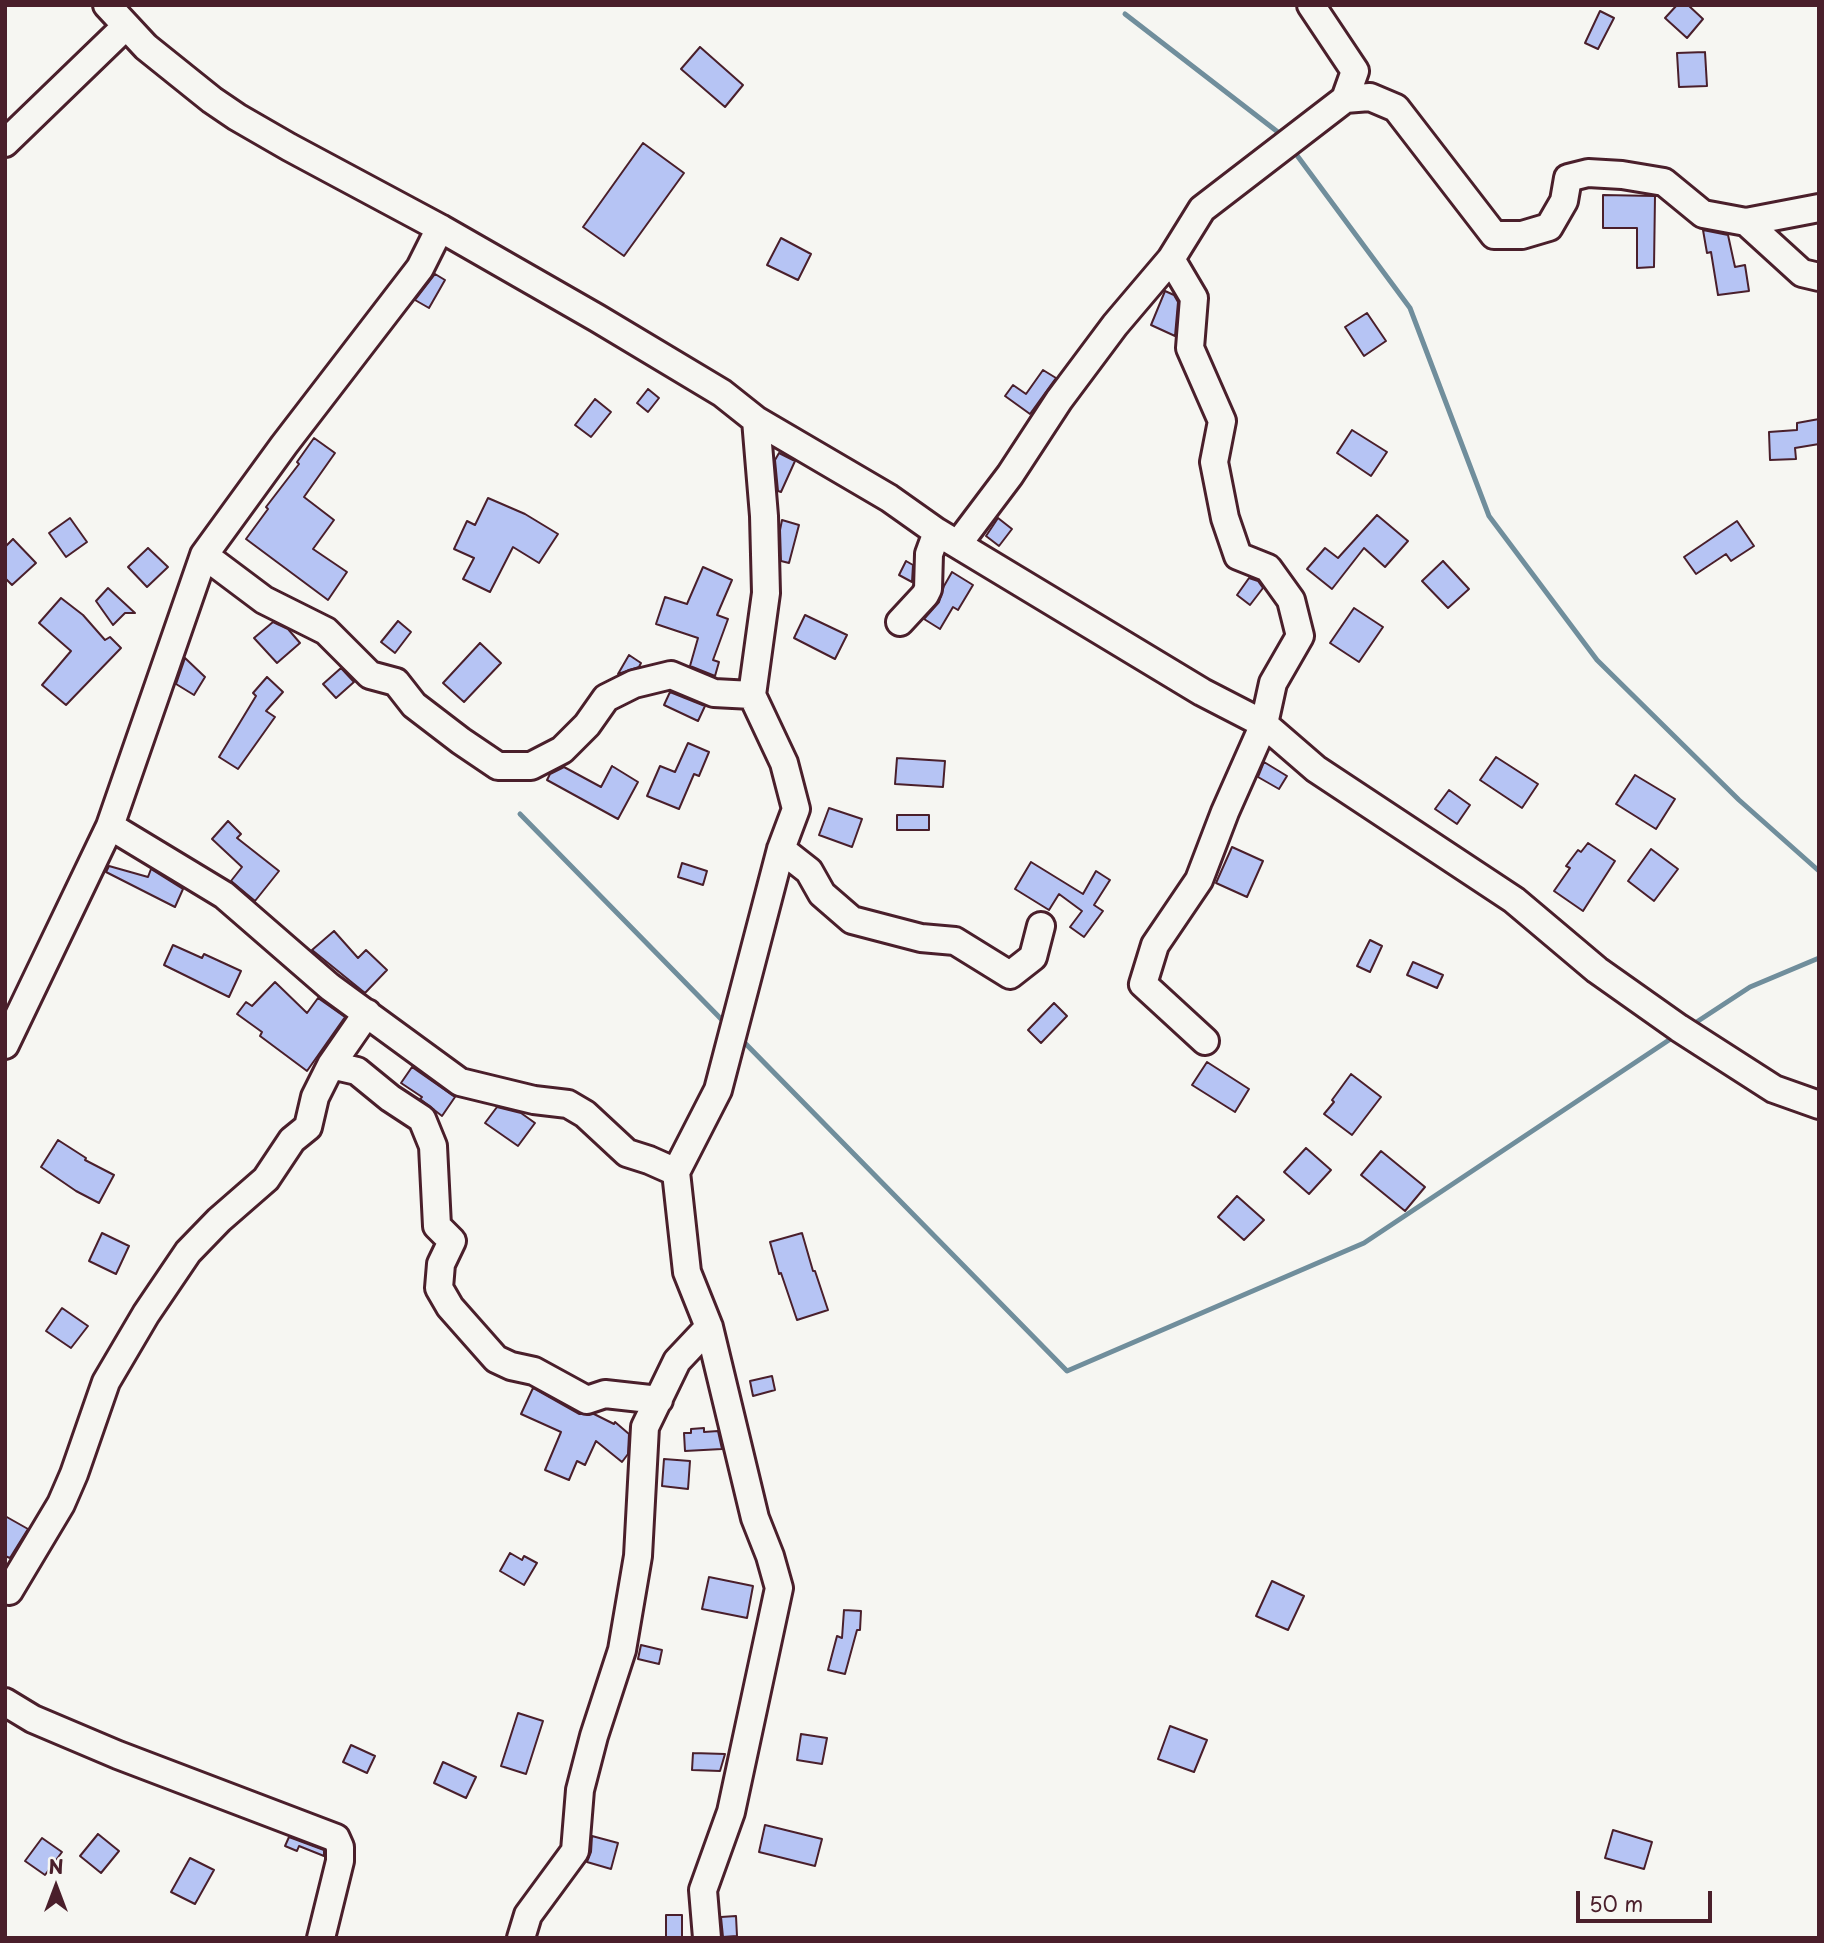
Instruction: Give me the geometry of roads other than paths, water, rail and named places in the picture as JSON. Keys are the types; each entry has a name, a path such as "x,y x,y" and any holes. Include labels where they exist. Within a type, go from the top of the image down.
{"street":[{"path":"107,5 125,27 180,75 237,117 440,228 722,393 756,420 889,498 948,538 1202,692 1264,724 1315,769 1514,900 1597,970 1679,1028 1774,1089 1819,1105"},
{"path":"900,622 928,589 929,554 1010,475 1059,400 1115,325 1171,259 1202,209 1345,99 1355,71 1311,5"},
{"path":"5,144 125,27"},
{"path":"1345,99 1370,97 1396,108 1494,235 1522,235 1549,227 1564,201 1568,178 1588,173 1664,182 1703,214 1746,222 1819,208"},
{"path":"1746,222 1802,273 1819,277"},
{"path":"5,1045 110,826 204,555 284,445 420,268 440,228"},
{"path":"1171,259 1194,298 1190,348 1222,421 1214,462 1225,518 1238,556 1268,568 1292,600 1300,636 1273,682 1264,724 1225,812 1199,880 1155,945 1143,985 1205,1041"},
{"path":"707,1938 703,1890 732,1812 779,1588 755,1518 709,1327 687,1272 676,1172 718,1090 781,849 796,809 784,762 752,695 766,593 764,516 756,420"},
{"path":"204,555 264,600 326,631 370,675 396,682 414,705 498,766 531,766 562,750 587,725 606,698 634,684 671,675 714,693 752,695"},
{"path":"110,826 224,895 330,987 460,1082 534,1100 568,1104 585,1114 627,1153 676,1172"},
{"path":"781,849 809,871 822,894 852,920 921,938 955,941 1010,975 1033,957 1041,926"},
{"path":"6,1592 61,1504 106,1382 146,1314 188,1252 219,1220 266,1179 292,1140 308,1127 315,1097 331,1065 367,1013"},
{"path":"331,1065 357,1070 390,1098 422,1119 433,1146 437,1226 453,1241 441,1264 439,1288 450,1307 496,1359 511,1366 534,1371 587,1400 605,1394 659,1400"},
{"path":"520,1938 528,1915 575,1851 580,1790 594,1736 622,1650 638,1556 645,1427 677,1361 709,1327"},
{"path":"5,1702 33,1719 118,1755 336,1838 340,1847 340,1861 321,1938"}],"waterway":[{"path":"1125,14 1283,136"},
{"path":"1293,150 1410,308 1489,516 1597,660 1739,800 1819,871"},
{"path":"520,814 726,1024"},
{"path":"1692,1025 1750,987 1819,958"},
{"path":"740,1038 1067,1371 1364,1243 1675,1036"}]}
